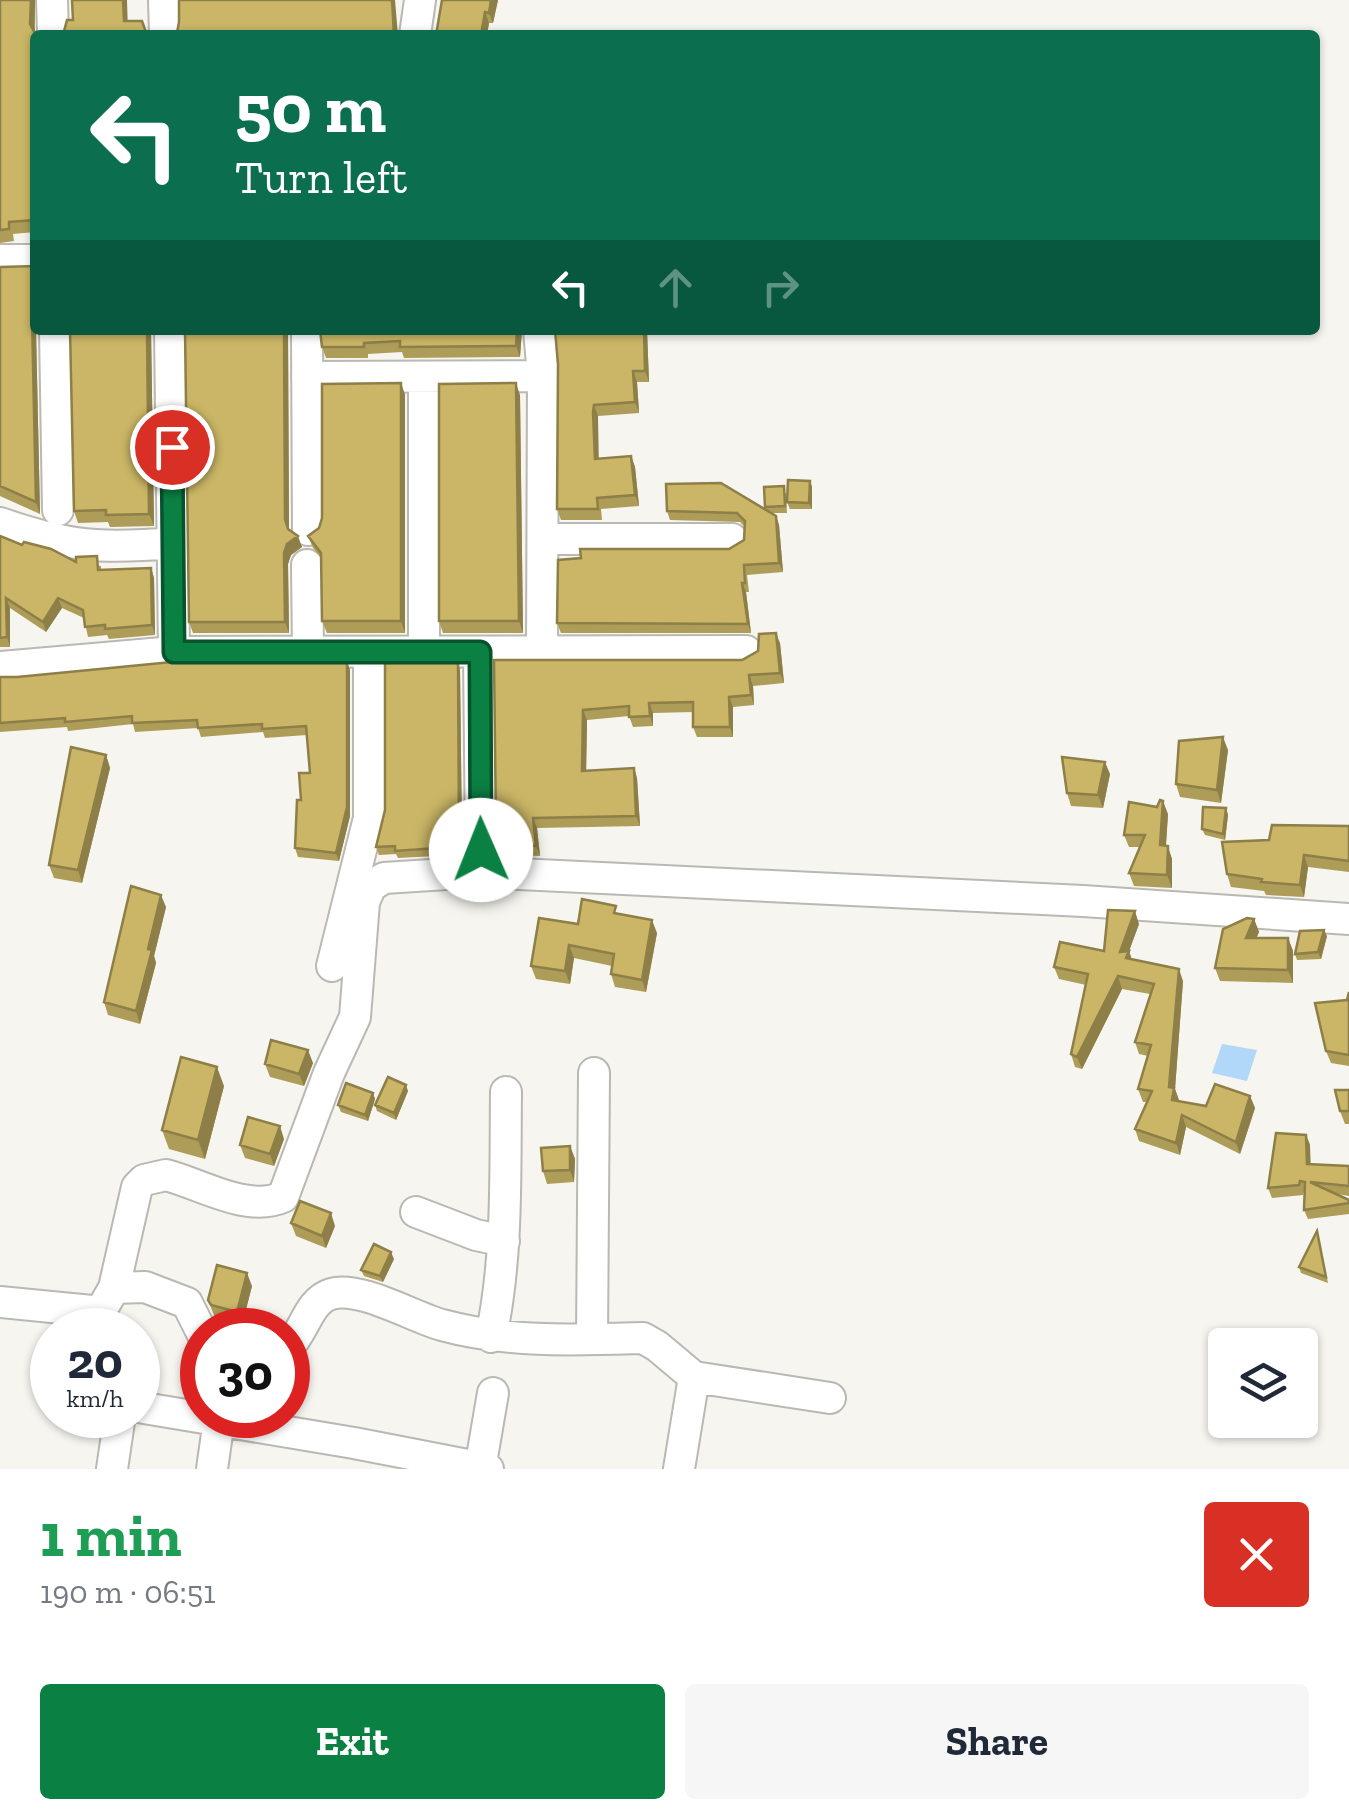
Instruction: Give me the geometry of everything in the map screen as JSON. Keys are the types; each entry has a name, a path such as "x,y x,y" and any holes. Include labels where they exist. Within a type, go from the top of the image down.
{"street":[{"path":"52,0 52,30"},
{"path":"164,0 165,30"},
{"path":"416,30 420,0"},
{"path":"0,260 30,260"},
{"path":"55,335 58,510"},
{"path":"170,335 174,652"},
{"path":"306,335 308,530"},
{"path":"539,335 543,376 542,652"},
{"path":"424,376 424,652"},
{"path":"307,377 543,376"},
{"path":"0,524 51,541 106,548 173,542"},
{"path":"544,539 732,539"},
{"path":"307,565 308,652"},
{"path":"0,667 174,652 746,652"},
{"path":"332,966 369,818 368,652"},
{"path":"480,652 481,850"},
{"path":"0,1302 96,1311 107,1302 114,1288 137,1187 144,1180 166,1175 262,1202 283,1198 329,1073 355,1017 364,902 370,886 384,878 485,872 1083,901 1349,919"},
{"path":"592,1338 594,1073"},
{"path":"491,1338 501,1290 504,1242 506,1092"},
{"path":"416,1212 452,1228 504,1242"},
{"path":"114,1288 145,1287 187,1302 190,1308"},
{"path":"310,1315 326,1296 343,1293 491,1338 643,1338 676,1363 830,1398"},
{"path":"676,1363 680,1469"},
{"path":"286,1438 352,1456 483,1468 493,1393"},
{"path":"112,1469 117,1438"},
{"path":"212,1469 216,1438"}],"water":[{"path":"1222,1044 1257,1050 1247,1081 1212,1073"}],"building":[{"path":"0,0 31,0 30,220 9,222 9,229 0,230"},
{"path":"72,0 123,0 124,21 142,21 145,30 64,30 67,20 73,20"},
{"path":"179,0 392,0 394,30 178,30"},
{"path":"442,0 491,0 482,30 437,30"},
{"path":"30,266 36,502 0,486 0,267"},
{"path":"70,335 147,335 149,514 74,511"},
{"path":"185,335 284,335 285,519 288,529 298,536 287,544 284,553 285,622 189,622"},
{"path":"321,335 517,335 516,346 400,347 400,341 364,343 364,347 322,347"},
{"path":"555,335 644,335 645,371 633,371 635,402 594,405 593,412 595,459 631,456 635,495 597,498 598,509 557,509"},
{"path":"401,383 401,621 322,621 321,553 308,536 319,528 322,518 322,384"},
{"path":"516,383 519,621 439,621 439,384"},
{"path":"788,480 810,481 809,503 787,502"},
{"path":"721,483 776,516 779,563 744,565 742,583 748,624 557,623 558,560 581,558 580,549 729,549 744,540 745,521 737,513 667,511 666,484"},
{"path":"784,486 785,506 765,507 764,487"},
{"path":"0,536 22,545 24,542 51,549 76,562 76,557 97,556 98,570 151,568 152,625 85,627 83,610 58,598 43,622 6,598 7,637 0,638"},
{"path":"776,633 780,673 749,675 751,695 729,697 730,727 693,727 693,702 649,703 650,716 629,717 629,706 583,710 582,771 634,768 636,816 533,818 536,846 506,844 504,831 496,830 494,660 742,660 758,651 759,634"},
{"path":"172,662 347,662 347,807 336,853 295,848 297,800 301,800 299,773 310,773 306,726 198,728 197,720 132,723 132,716 0,723 0,677"},
{"path":"458,662 459,831 450,831 452,847 395,851 395,846 376,847 385,810 385,663"},
{"path":"1223,737 1217,790 1176,784 1179,741"},
{"path":"71,747 106,755 78,870 49,865"},
{"path":"1062,757 1105,762 1098,795 1067,793"},
{"path":"1160,800 1160,845 1168,846 1167,875 1129,873 1145,835 1124,835 1129,802 1157,807"},
{"path":"1203,807 1226,808 1223,834 1202,829"},
{"path":"1272,825 1349,826 1349,861 1304,855 1300,885 1227,874 1222,842 1269,840"},
{"path":"131,886 161,895 136,1011 104,1002"},
{"path":"582,899 616,906 614,913 652,920 642,980 611,974 614,954 569,945 565,971 531,966 539,918 578,924"},
{"path":"1108,910 1135,911 1120,952 1129,951 1126,958 1179,969 1169,1087 1174,1088 1172,1100 1206,1106 1215,1084 1250,1096 1236,1142 1182,1115 1176,1143 1135,1129 1152,1091 1138,1089 1151,1045 1135,1042 1154,984 1118,976 1077,1057 1071,1054 1088,974 1054,967 1060,942 1104,951"},
{"path":"1247,918 1254,919 1246,938 1288,938 1288,970 1215,968 1223,929"},
{"path":"1324,930 1318,952 1295,954 1300,931"},
{"path":"1349,992 1349,1055 1326,1051 1315,1003 1347,1000"},
{"path":"271,1040 308,1050 299,1074 265,1064"},
{"path":"181,1057 217,1067 198,1140 162,1130"},
{"path":"388,1077 406,1085 394,1113 375,1105"},
{"path":"346,1083 373,1093 365,1115 338,1105"},
{"path":"1335,1090 1349,1090 1349,1111 1340,1111"},
{"path":"248,1117 280,1126 270,1154 240,1145"},
{"path":"1276,1133 1306,1135 1307,1164 1349,1166 1349,1186 1310,1182 1349,1203 1304,1210 1305,1182 1268,1188"},
{"path":"570,1146 570,1170 543,1171 541,1148"},
{"path":"300,1201 331,1213 322,1236 291,1223"},
{"path":"1317,1231 1326,1277 1299,1267"},
{"path":"374,1244 391,1252 380,1276 361,1270"},
{"path":"217,1265 247,1273 238,1308 222,1308 208,1300"}],"route":[{"path":"172,447 174,652 480,652 481,850"}]}
